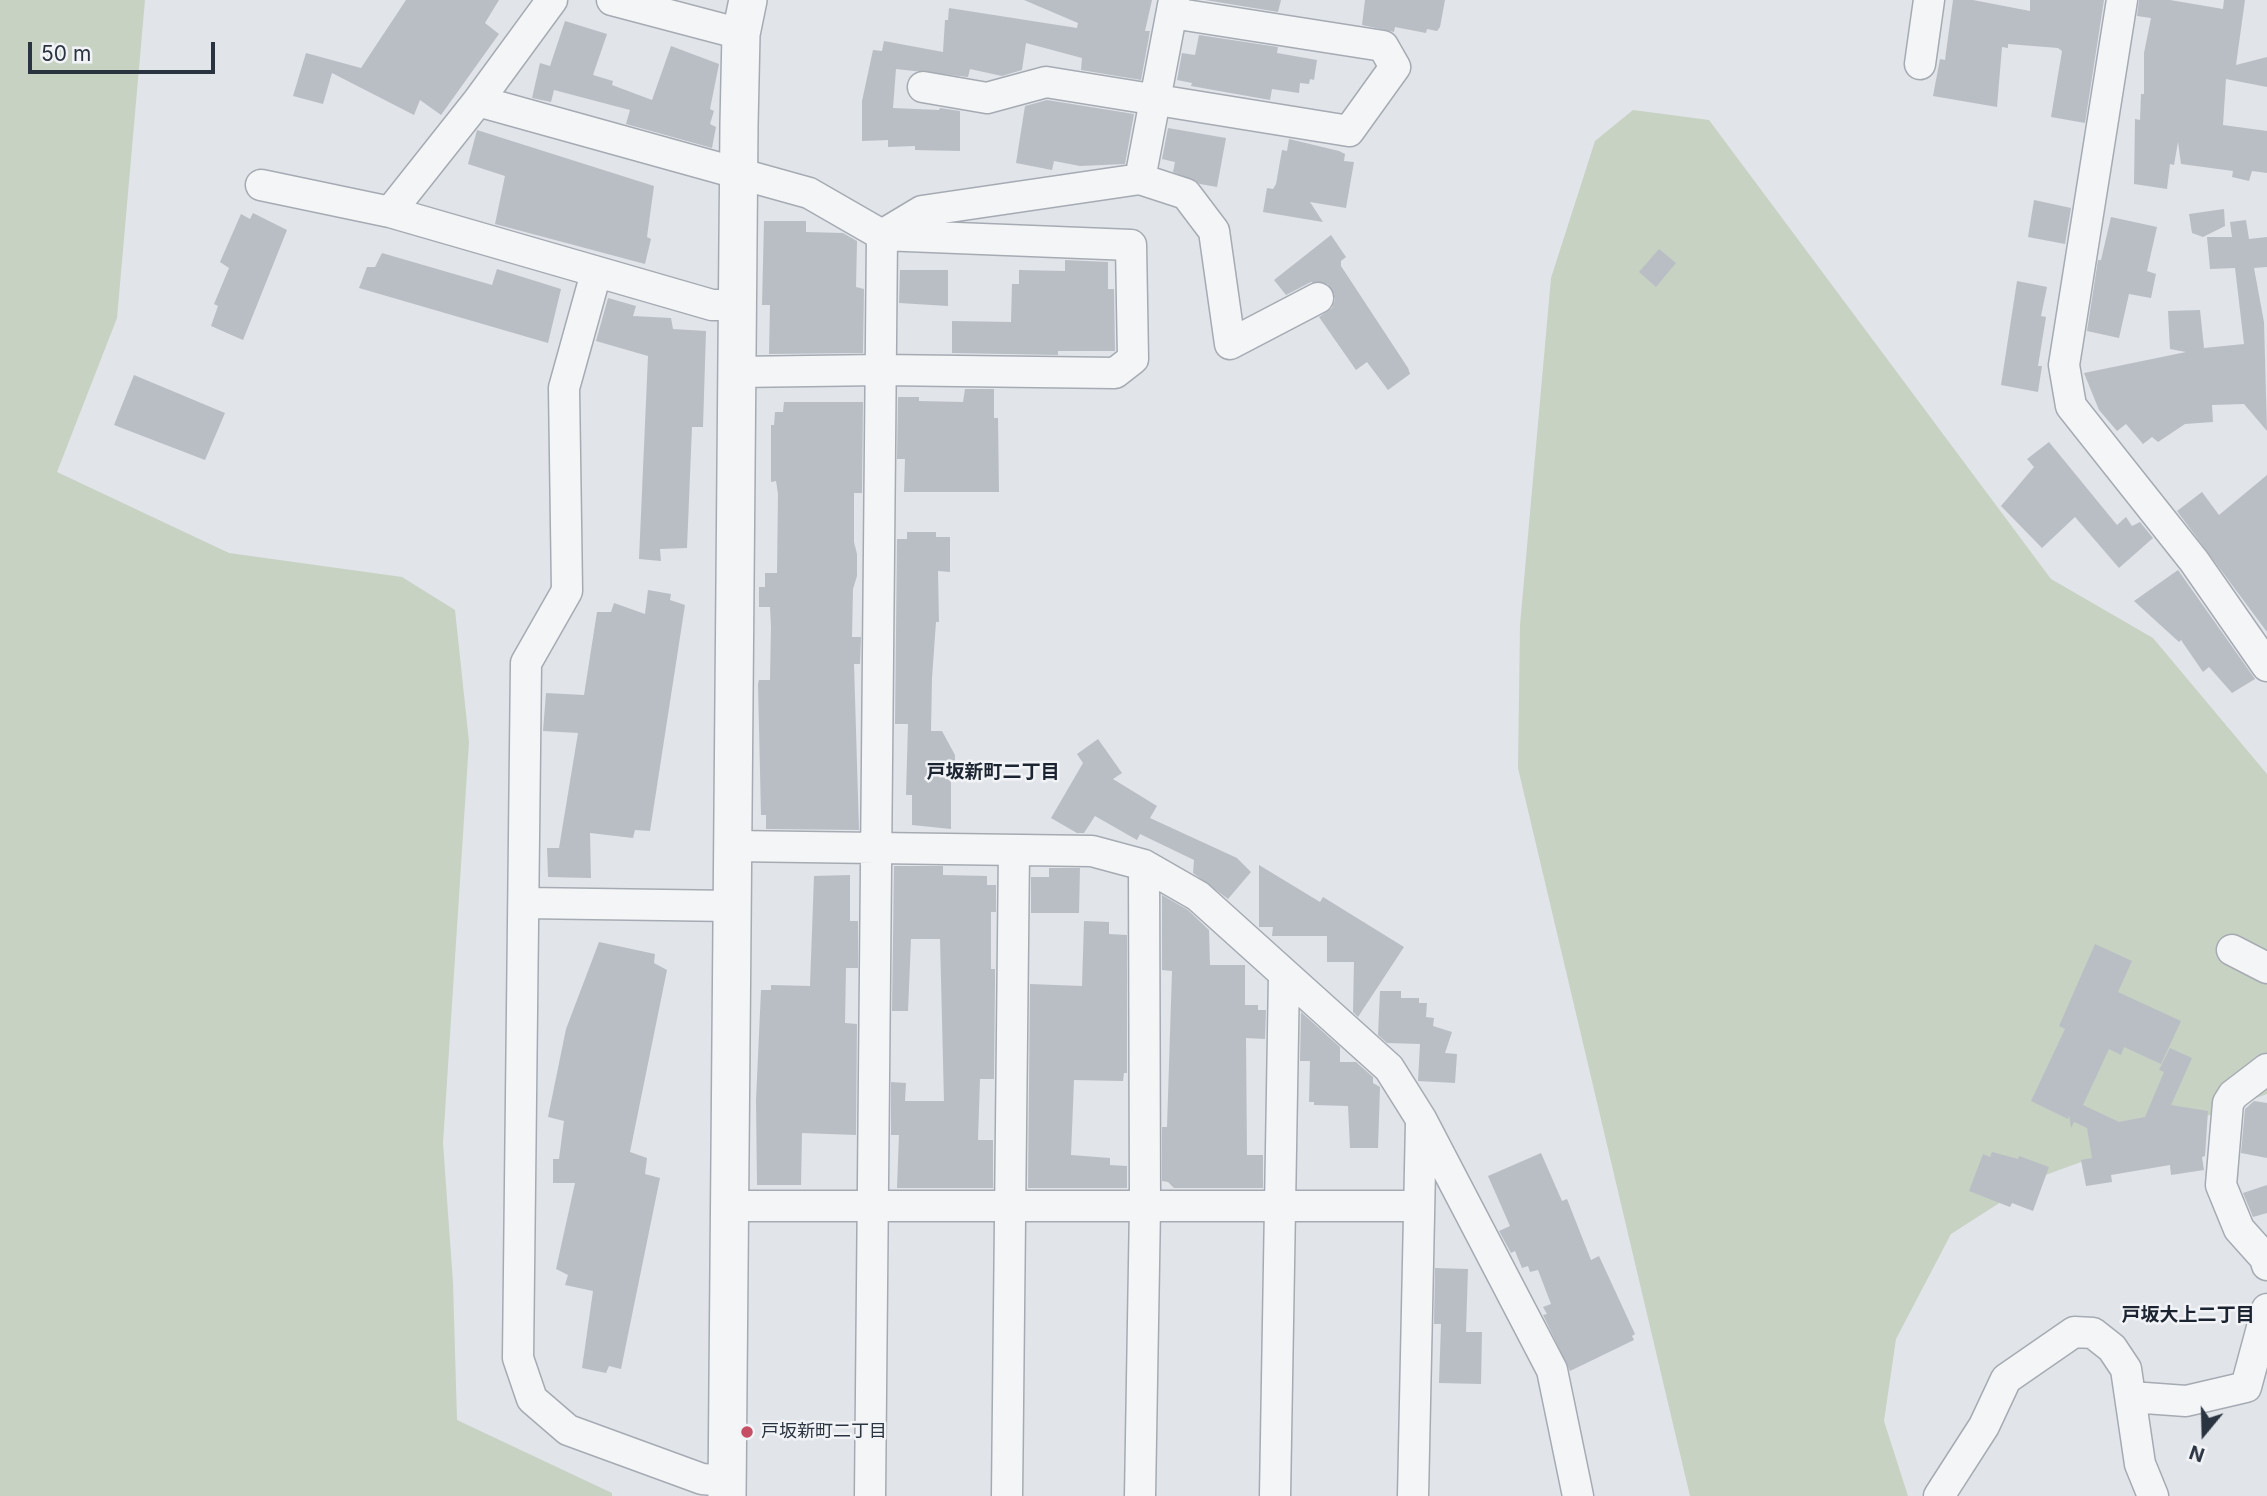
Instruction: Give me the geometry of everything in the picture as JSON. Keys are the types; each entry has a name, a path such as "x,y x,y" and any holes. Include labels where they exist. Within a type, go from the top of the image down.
{"street":[{"path":"390,212 478,101 552,0"},
{"path":"596,273 564,388 567,591 526,663 526,903 518,1358 532,1399 568,1430 727,1488 737,305 745,17 612,0"},
{"path":"1920,64 1930,0"},
{"path":"2122,0 2064,365 2071,406 2194,561 2267,666"},
{"path":"923,87 987,98 1046,82 1155,100 1349,131 1395,67 1383,46 1173,7 1155,100 1140,179"},
{"path":"478,101 809,193 882,234 1131,245 1133,359 1115,373 881,370 737,372"},
{"path":"882,234 922,211 1140,179 1186,194 1214,231 1230,344 1318,298"},
{"path":"261,185 390,212 712,305 737,305"},
{"path":"870,1496 882,234"},
{"path":"732,846 1092,851 1144,865 1198,896 1389,1068 1421,1119 1552,1370 1577,1496"},
{"path":"1007,1496 1014,850"},
{"path":"1140,1496 1145,1206 1144,865"},
{"path":"526,903 732,906"},
{"path":"2232,950 2267,968"},
{"path":"1275,1496 1282,1208 1283,975"},
{"path":"2267,1069 2233,1095 2228,1104 2221,1185 2239,1229 2265,1258 2267,1265"},
{"path":"1413,1496 1421,1119"},
{"path":"731,1206 873,1203 1282,1208 1418,1206"},
{"path":"2131,1397 2186,1401 2246,1387 2267,1309"},
{"path":"1939,1496 1984,1426 2006,1379 2074,1332 2093,1333 2112,1348 2126,1369 2140,1465 2153,1496"}],"green space":[{"path":"0,0 145,0 117,318 57,472 229,553 402,577 455,610 469,742 443,1143 453,1283 457,1420 612,1493 612,1496 0,1496"},
{"path":"1633,110 1709,120 2051,579 2153,638 2267,774 2267,1094 2040,1177 1951,1234 1896,1339 1884,1421 1908,1496 1690,1496 1518,768 1520,625 1551,278 1595,141"}],"building":[{"path":"406,0 499,0 485,23 499,34 441,115 420,100 414,115 332,73 323,104 293,96 306,53 361,68"},
{"path":"1024,0 1152,0 1145,31 1150,31 1141,80 1081,70 1082,58 1026,43 1022,70 1002,76 970,69 968,77 896,69 893,108 940,108 960,111 960,151 915,150 915,146 888,147 888,140 862,141 862,101 873,50 882,51 884,41 943,52 945,20 948,20 949,8 1077,28 1078,23"},
{"path":"1205,0 1281,0 1278,12"},
{"path":"1365,0 1445,0 1440,27 1437,31 1427,29 1426,33 1395,27 1394,32 1362,25"},
{"path":"1953,0 1973,0 2030,11 2030,0 2104,0 2085,123 2051,117 2062,51 2058,48 2008,44 2008,48 2002,47 1997,107 1933,96 1940,59 1945,60"},
{"path":"2139,0 2170,0 2223,9 2224,0 2245,0 2236,65 2267,57 2267,87 2226,79 2223,125 2267,131 2267,173 2252,171 2249,181 2232,177 2233,171 2181,164 2178,142 2174,165 2170,164 2167,189 2134,184 2135,119 2140,120 2141,94 2144,94 2144,53 2151,18 2137,16"},
{"path":"565,21 607,34 593,75 613,81 612,85 652,100 671,46 719,64 710,109 714,111 710,124 716,127 712,148 626,124 630,110 554,90 551,102 532,98 540,63 550,66"},
{"path":"1199,35 1278,47 1277,53 1317,60 1314,80 1310,79 1309,84 1300,83 1299,93 1272,89 1270,100 1191,86 1192,83 1177,80 1182,53 1195,55"},
{"path":"1047,100 1134,114 1125,164 1080,166 1054,161 1052,170 1016,163 1025,106"},
{"path":"1168,128 1226,138 1217,187 1200,184 1173,172 1175,162 1162,159"},
{"path":"477,130 654,186 647,237 651,239 645,264 495,224 505,176 468,164"},
{"path":"1289,139 1339,151 1345,154 1344,161 1354,162 1346,208 1310,202 1323,222 1263,212 1267,188 1273,189 1276,184 1282,150 1287,151"},
{"path":"2034,200 2071,208 2065,244 2028,237"},
{"path":"2224,209 2225,226 2203,237 2192,233 2189,214"},
{"path":"253,213 287,230 243,340 211,326 218,306 214,304 229,268 220,262 241,214 250,219"},
{"path":"2111,217 2157,227 2147,271 2156,274 2151,298 2129,294 2119,338 2087,331 2098,260 2101,260"},
{"path":"2246,220 2249,239 2267,237 2267,267 2254,268 2264,322 2267,431 2244,404 2212,405 2213,422 2185,424 2158,442 2152,437 2143,444 2126,424 2117,431 2099,410 2084,373 2186,352 2170,349 2168,311 2200,310 2204,348 2244,344 2235,268 2210,269 2207,237 2232,237 2230,222"},
{"path":"764,221 806,221 806,232 843,233 857,241 856,287 864,289 863,353 769,354 770,305 762,305"},
{"path":"1331,235 1346,257 1341,261 1341,266 1408,368 1410,374 1388,390 1367,362 1356,370 1319,317 1332,308 1335,299 1328,284 1311,282 1286,295 1274,280"},
{"path":"1659,249 1676,263 1656,287 1639,272"},
{"path":"382,253 492,285 497,269 561,289 548,343 359,288 367,267 375,267"},
{"path":"1065,260 1108,262 1108,289 1114,289 1115,351 1058,351 1058,355 952,353 952,321 1011,322 1012,284 1019,284 1019,270 1065,271"},
{"path":"900,270 948,270 948,306 899,303"},
{"path":"2017,281 2047,287 2041,316 2046,317 2038,366 2042,366 2038,392 2001,385"},
{"path":"608,298 636,306 633,316 671,318 673,329 706,331 703,427 692,427 687,548 660,549 661,561 639,559 648,356 596,341"},
{"path":"134,375 225,413 205,460 114,425"},
{"path":"965,389 994,389 994,418 998,418 999,492 904,492 905,459 897,459 898,397 919,397 919,401 963,402"},
{"path":"784,402 863,402 862,493 854,493 857,576 853,589 852,637 861,637 860,664 854,664 859,830 766,829 766,815 761,815 758,684 759,680 770,680 771,627 770,607 759,607 759,587 765,587 765,573 777,573 778,494 776,481 771,482 771,425 774,425 775,412 783,412"},
{"path":"2049,442 2117,525 2126,517 2132,526 2140,522 2153,538 2119,568 2075,517 2042,548 2001,506 2034,467 2027,459"},
{"path":"2267,475 2267,632 2177,511 2202,492 2219,515"},
{"path":"907,532 936,532 936,537 950,537 950,572 938,571 939,622 936,622 931,731 942,731 955,755 955,774 951,774 951,829 912,825 912,795 906,795 908,724 895,724 897,539 907,539"},
{"path":"2178,570 2255,679 2232,693 2209,667 2203,672 2181,640 2179,642 2134,601"},
{"path":"648,590 671,594 670,600 685,605 650,831 635,830 633,838 590,833 591,878 548,877 547,848 559,848 578,733 543,731 546,693 584,695 597,612 611,612 614,603 645,614"},
{"path":"1098,739 1122,773 1113,779 1157,806 1150,818 1237,858 1251,872 1228,899 1193,873 1194,860 1140,834 1137,840 1095,816 1084,833 1077,833 1051,818 1083,763 1077,754"},
{"path":"1259,865 1320,902 1323,897 1404,947 1358,1017 1353,1012 1354,962 1327,962 1327,936 1272,936 1273,927 1259,927"},
{"path":"894,866 943,866 943,875 987,876 987,885 996,885 996,912 991,912 991,969 995,969 994,1079 980,1079 978,1140 993,1140 993,1188 897,1188 899,1135 891,1135 891,1082 906,1083 905,1101 944,1101 940,939 911,939 908,1011 892,1011"},
{"path":"1049,868 1080,868 1079,913 1031,913 1031,877 1049,877"},
{"path":"850,875 850,921 858,921 858,968 846,968 845,1023 857,1024 856,1135 802,1133 801,1185 757,1185 756,1100 761,990 771,990 771,985 810,986 814,876"},
{"path":"1162,895 1188,910 1209,930 1210,965 1245,965 1245,1005 1258,1005 1258,1010 1266,1010 1265,1039 1246,1038 1247,1155 1263,1155 1263,1188 1174,1188 1168,1182 1162,1181 1162,1127 1167,1127 1172,971 1162,970"},
{"path":"1084,921 1109,922 1109,934 1127,935 1127,1073 1124,1073 1123,1081 1074,1080 1071,1155 1110,1158 1110,1165 1127,1166 1127,1188 1028,1188 1030,984 1082,986"},
{"path":"599,942 655,954 654,963 667,970 630,1152 647,1158 645,1174 660,1178 621,1369 609,1366 606,1373 582,1368 593,1291 565,1285 568,1275 556,1269 575,1183 553,1183 553,1159 559,1159 564,1121 548,1117 566,1029"},
{"path":"2095,944 2132,961 2118,992 2181,1021 2161,1064 2124,1047 2121,1055 2109,1049 2083,1105 2119,1122 2145,1117 2164,1072 2159,1070 2170,1048 2192,1058 2171,1105 2208,1111 2205,1156 2202,1157 2204,1170 2171,1175 2170,1165 2111,1175 2112,1182 2086,1186 2081,1160 2092,1158 2087,1128 2074,1122 2071,1128 2069,1115 2068,1119 2031,1101 2065,1029 2059,1026"},
{"path":"1380,991 1401,991 1401,998 1419,998 1419,1003 1427,1003 1426,1017 1434,1018 1433,1026 1452,1032 1445,1053 1457,1054 1455,1083 1418,1081 1420,1044 1387,1043 1378,1035"},
{"path":"1301,1012 1340,1047 1340,1062 1356,1062 1373,1077 1373,1083 1380,1087 1378,1148 1350,1148 1348,1106 1314,1105 1314,1102 1309,1102 1310,1061 1300,1061"},
{"path":"2254,1101 2267,1103 2267,1158 2241,1153 2245,1109"},
{"path":"1992,1152 2018,1159 2019,1156 2049,1167 2033,1211 2012,1203 2010,1207 1969,1191 1983,1154 1990,1157"},
{"path":"1541,1153 1562,1201 1567,1199 1591,1260 1599,1256 1635,1334 1632,1336 1634,1340 1570,1371 1543,1315 1547,1314 1543,1307 1551,1304 1538,1270 1530,1272 1528,1266 1522,1268 1515,1251 1511,1253 1499,1231 1510,1226 1488,1176"},
{"path":"2267,1185 2267,1213 2253,1217 2243,1193"},
{"path":"1435,1268 1468,1269 1466,1332 1482,1332 1481,1384 1439,1383 1441,1324 1434,1324"}],"place":[{"name":"戸坂新町二丁目","path":"747,1432"}],"district":[{"name":"戸坂新町二丁目","path":"993,772"},
{"name":"戸坂大上二丁目","path":"2188,1315"}]}
